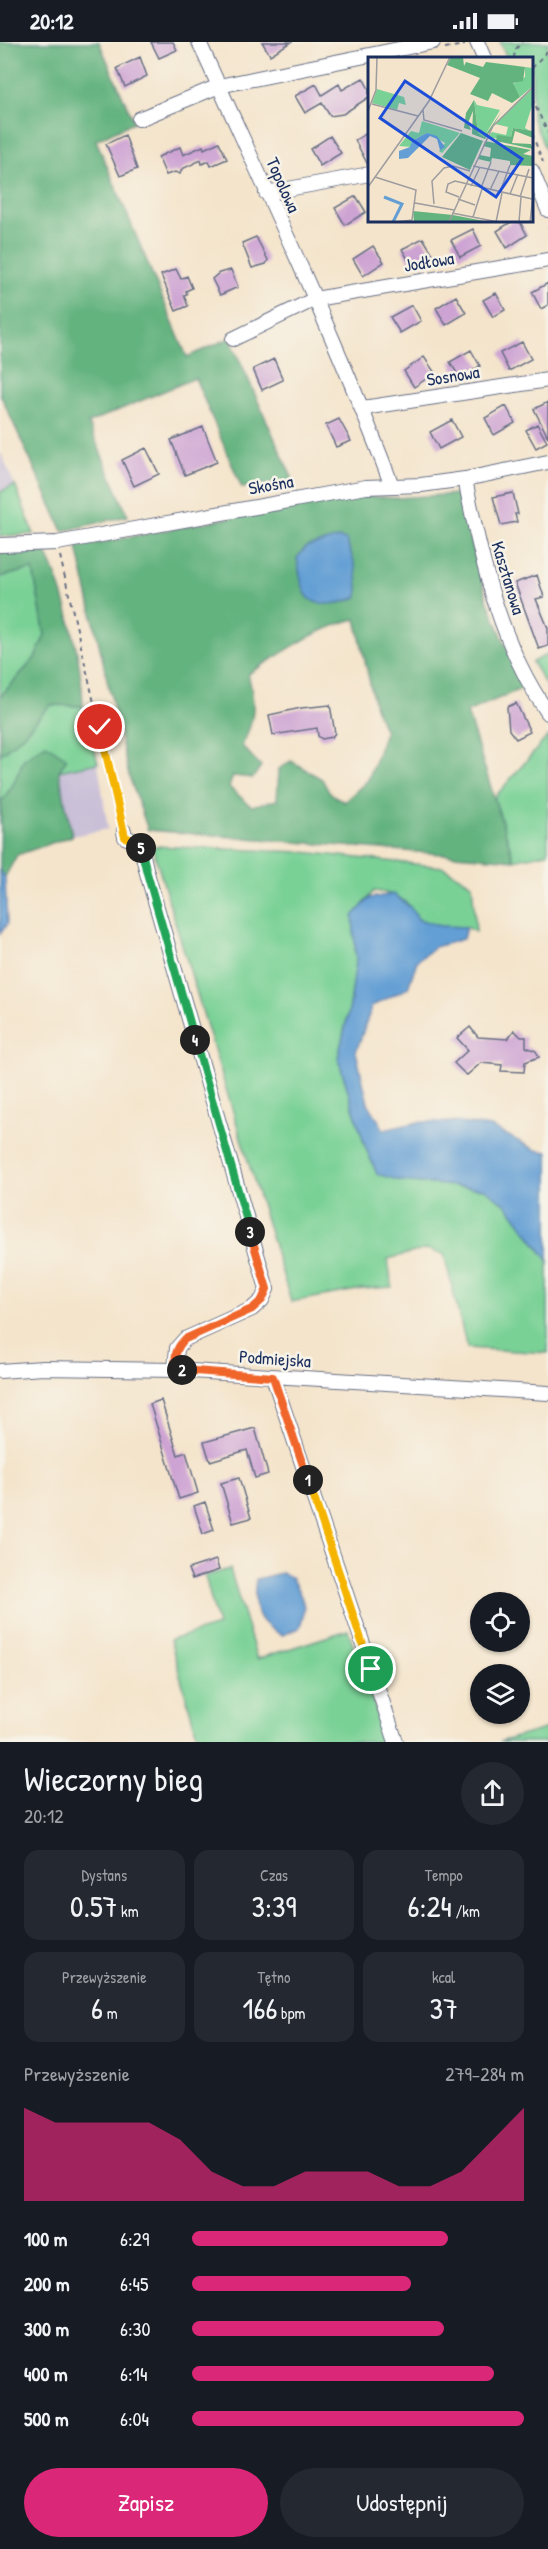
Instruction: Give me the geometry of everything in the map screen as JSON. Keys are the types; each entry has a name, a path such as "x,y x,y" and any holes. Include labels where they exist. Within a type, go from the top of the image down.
{"street":[{"name":"Topolowa","path":"199,42 363,408 392,486"},
{"path":"139,119 219,86 433,42"},
{"path":"477,42 484,57"},
{"path":"266,192 368,174"},
{"path":"533,176 548,210"},
{"name":"Jodłowa","path":"315,299 548,260"},
{"path":"233,339 315,299"},
{"name":"Sosnowa","path":"363,408 548,380"},
{"name":"Skośna","path":"0,545 57,543 366,487 421,485 465,479 548,462"},
{"name":"Kasztanowa","path":"465,479 475,530 507,638 531,689 548,713"},
{"path":"124,831 125,837 140,843 267,1289 262,1300 252,1309 185,1339 177,1348 175,1370"},
{"name":"Podmiejska","path":"0,1371 43,1368 175,1370 548,1393"},
{"path":"273,1377 396,1742"}],"path":[{"path":"514,57 515,50 522,42"},
{"path":"533,66 548,50"},
{"path":"533,103 548,133"},
{"path":"533,138 544,163"},
{"path":"57,543 124,831"}],"shaded area":[{"path":"0,451 15,485 0,492"},
{"path":"98,763 108,829 72,836 59,771"}],"green space":[{"path":"0,42 99,42 134,122 96,140 187,357 230,338 293,480 242,488 195,378 88,423 128,516 63,531 0,394"},
{"path":"500,42 548,42 548,156 533,119 533,57 507,57"},
{"path":"15,485 34,534 0,536 0,492"},
{"path":"458,494 487,599 523,688 467,712 514,860 148,830 129,776 77,547 348,495 395,498","holes":["356,619 375,707 385,732 368,780 344,802 329,792 322,779 291,761 279,769 277,800 251,806 229,787 233,776 253,778 261,766 242,746 250,728 253,711 248,674 300,642 327,628"]},
{"path":"0,553 46,553 60,587 72,627 80,669 83,706 50,705 25,733 0,755 0,697 35,658 45,635 33,569 0,577"},
{"path":"33,568 45,635 35,658 0,697 0,577"},
{"path":"548,654 548,689 532,662"},
{"path":"50,705 83,706 98,763 59,771 24,759 13,785 1,802 0,825 0,755 25,733"},
{"path":"548,736 548,853 514,860 494,798"},
{"path":"46,744 67,758 59,771 72,836 17,855 5,877 0,871 1,802 13,785 24,759"},
{"path":"152,846 303,852 443,867 472,884 476,932 466,927 440,926 418,919 400,898 374,891 354,916 356,962 350,1006 338,1058 365,1146 377,1174 485,1189 507,1205 548,1260 548,1353 467,1348 444,1254 426,1249 388,1259 392,1287 362,1289 291,1302"},
{"path":"230,1569 257,1659 348,1630 387,1742 199,1742 170,1640 218,1626 205,1576"},
{"path":"548,1728 548,1742 499,1742"}],"water":[{"path":"339,538 346,540 351,554 357,575 358,597 337,603 321,604 309,598 305,592 297,558 306,547"},
{"path":"0,871 5,877 7,924 0,934"},
{"path":"394,894 412,909 418,919 440,926 466,927 463,939 435,947 417,961 408,988 372,1006 356,1052 368,1103 384,1130 419,1122 454,1122 491,1127 536,1150 548,1152 548,1260 507,1205 485,1189 401,1181 377,1174 365,1146 338,1058 350,1006 356,962 353,916 370,898"},
{"path":"281,1573 291,1577 304,1607 299,1628 283,1635 274,1631 262,1620 255,1598 256,1579"}],"building":[{"path":"151,42 173,42 177,50 159,58"},
{"path":"262,42 291,42 270,55"},
{"path":"140,57 147,76 125,87 117,68"},
{"path":"363,78 368,87 368,98 343,114 330,116 322,103 305,113 295,96 316,84 322,95 339,84 342,90"},
{"path":"368,133 368,165 355,140"},
{"path":"125,135 137,169 120,176 106,144"},
{"path":"330,136 341,153 320,166 310,149"},
{"path":"219,142 227,159 211,166 209,161 202,164 201,160 182,169 180,174 175,172 166,175 158,157 180,147 183,155"},
{"path":"356,196 366,212 345,225 335,208"},
{"path":"511,222 520,222 527,235 507,248 497,231"},
{"path":"473,229 481,246 460,257 451,240"},
{"path":"256,237 268,260 266,264 252,268 242,243"},
{"path":"423,238 433,254 412,266 402,249"},
{"path":"373,246 384,262 363,276 353,259"},
{"path":"176,269 181,279 187,276 192,288 184,295 188,306 176,311 161,275"},
{"path":"231,270 238,287 220,295 212,279 219,273"},
{"path":"548,283 548,305 541,309 532,292"},
{"path":"496,293 505,310 493,317 483,300"},
{"path":"456,296 466,313 446,325 436,308"},
{"path":"412,305 421,321 400,333 390,317"},
{"path":"522,342 531,359 509,371 500,353"},
{"path":"471,350 480,366 460,378 450,362"},
{"path":"424,357 435,373 414,387 404,371"},
{"path":"274,359 283,380 262,390 253,369"},
{"path":"548,402 548,437 534,409"},
{"path":"506,406 515,423 494,435 485,418"},
{"path":"339,419 351,441 336,447 326,425"},
{"path":"452,420 461,437 439,449 430,432"},
{"path":"537,424 547,442 536,448 526,430"},
{"path":"203,427 217,462 185,475 171,440"},
{"path":"146,448 159,474 134,486 122,460"},
{"path":"513,493 518,514 515,514 517,522 501,525 493,497"},
{"path":"537,575 544,597 536,599 548,628 548,646 539,649 515,583"},
{"path":"516,703 530,732 516,739 509,730 507,707"},
{"path":"330,705 335,733 332,737 322,739 318,736 317,728 273,735 269,715"},
{"path":"470,1027 478,1037 508,1039 514,1030 521,1037 526,1037 526,1047 536,1051 539,1057 525,1062 524,1072 501,1071 502,1065 481,1063 467,1075 454,1063 468,1050 457,1038"},
{"path":"161,1400 178,1455 186,1452 198,1493 179,1499 150,1404"},
{"path":"255,1428 268,1474 255,1478 247,1450 210,1461 204,1442"},
{"path":"239,1478 251,1518 233,1523 221,1483"},
{"path":"205,1502 214,1530 203,1534 194,1506"},
{"path":"216,1560 219,1570 192,1579 188,1569"}],"route":[{"path":"100,727 125,837 140,843 267,1289 262,1300 252,1309 185,1339 177,1348 175,1370 273,1377 371,1669"}]}
